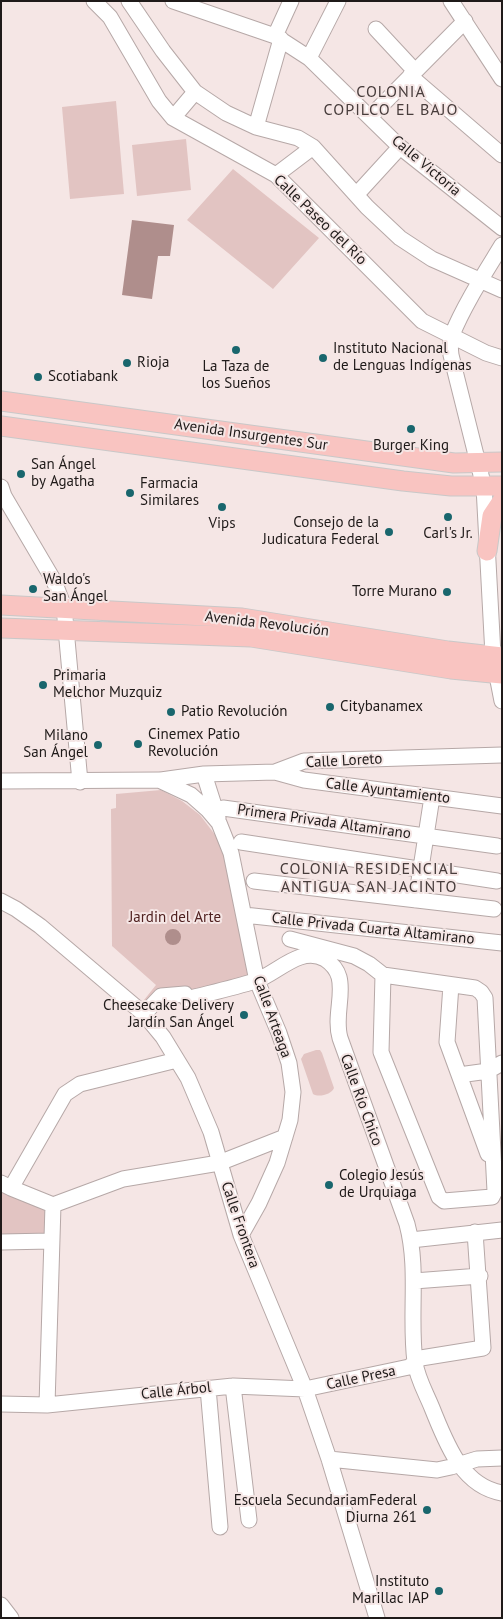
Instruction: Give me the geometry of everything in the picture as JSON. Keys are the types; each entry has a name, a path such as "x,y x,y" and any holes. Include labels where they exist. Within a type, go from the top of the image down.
{"main road":[{"name":"Avenida Insurgentes Sur","path":"1,401 454,463 502,462"},
{"name":"Avenida Insurgentes Sur","path":"1,426 403,481 452,486 493,486"},
{"path":"488,551 492,516 502,501"},
{"name":"Avenida Revolución","path":"1,605 242,618 448,651 498,665"},
{"name":"Avenida Revolución","path":"1,628 251,637 451,669 498,665"}],"street":[{"name":"Calle Paseo del Río","path":"94,1 110,17 159,101 173,118 276,175 422,321 502,358"},
{"path":"129,1 163,51 195,92 226,113 256,127 298,138 313,147 367,207 400,238 432,259 480,282 502,290"},
{"name":"Calle Victoria","path":"172,1 196,5 278,38 309,58 400,147 502,228"},
{"path":"256,127 278,38 291,1"},
{"path":"309,58 338,1"},
{"path":"451,1 502,79"},
{"path":"370,117 465,21"},
{"path":"376,29 413,74 502,155"},
{"path":"173,118 195,92"},
{"path":"276,175 313,147"},
{"path":"357,194 400,147"},
{"path":"502,245 452,336 450,346 450,355 478,463 493,486 488,551 502,701"},
{"path":"1,487 4,496 54,581 64,607 80,782"},
{"name":"Calle Loreto","path":"159,780 204,774 275,772 304,760 502,755"},
{"name":"Calle Ayuntamiento","path":"275,772 304,780 502,806"},
{"name":"Calle Arteaga","path":"204,774 221,815 231,853 257,980 289,1063 294,1092 290,1120 267,1186 241,1235"},
{"name":"Calle Arteaga","path":"1,782 159,780 191,795 208,810 221,815"},
{"path":"416,900 432,797"},
{"name":"Primera Privada Altamirano","path":"221,815 425,836 497,846"},
{"path":"240,842 497,881"},
{"path":"254,881 494,909"},
{"name":"Calle Frontera","path":"1,901 40,926 144,1014 163,1037 191,1084 205,1116 241,1235 305,1390 329,1459 377,1618"},
{"name":"Calle Privada Cuarta Altamirano","path":"244,915 502,943"},
{"path":"290,939 354,956 369,964 383,975 476,988 481,992 485,998 493,1076 495,1191 492,1197 444,1201 439,1197 381,1052 383,975"},
{"name":"Calle Río Chico","path":"144,1014 161,996 186,994 187,999 257,980 302,956 315,956 327,960 335,970 340,981 337,1022 340,1038 407,1224 411,1240 414,1281 412,1331 415,1361 419,1377 447,1444 459,1464 480,1485 502,1492"},
{"path":"451,985 447,1042 494,1169"},
{"path":"178,1060 80,1084 68,1091 6,1186 53,1205 124,1179 219,1162 285,1137"},
{"path":"493,1076 502,1063"},
{"path":"460,1078 493,1076"},
{"path":"47,1405 53,1205"},
{"path":"411,1240 502,1230"},
{"path":"414,1281 480,1276 475,1232"},
{"path":"1,1242 51,1241"},
{"name":"Calle Presa","path":"305,1390 409,1367 421,1358 483,1348 480,1276"},
{"path":"233,1386 249,1520"},
{"name":"Calle Árbol","path":"1,1404 47,1405 233,1386 305,1390"},
{"path":"208,1388 220,1527"},
{"path":"329,1459 431,1470 443,1469 477,1459 502,1458"},
{"path":"1,1605 11,1618"}],"green space":[{"path":"116,101 124,194 70,199 62,107"},
{"path":"186,139 191,190 137,196 132,145"},
{"path":"233,169 319,238 273,289 187,220"},
{"name":"Jardin del Arte","path":"161,790 182,801 200,815 222,844 252,979 184,991 172,1006 167,1001 156,1012 144,1000 156,985 112,946 111,809 116,808 116,794"},
{"path":"320,1050 322,1053 334,1088 328,1094 313,1094 301,1059 304,1054"},
{"path":"1,1187 46,1206 45,1232 43,1234 1,1236"}],"shaded area":[{"path":"132,220 174,225 170,256 158,256 152,299 122,295"},
{"path":"173,929 181,937 173,945 165,937"}],"place":[{"name":"La Taza de los Sueños","path":"236,350"},
{"name":"Instituto Nacional de Lenguas Indígenas","path":"323,358"},
{"name":"Rioja","path":"127,363"},
{"name":"Scotiabank","path":"38,377"},
{"name":"Burger King","path":"411,429"},
{"name":"San Ángel by Agatha","path":"21,474"},
{"name":"Farmacia Similares","path":"130,493"},
{"name":"Vips","path":"222,507"},
{"name":"Carl's Jr.","path":"448,517"},
{"name":"Consejo de la Judicatura Federal","path":"389,532"},
{"name":"Waldo's San Ángel","path":"33,589"},
{"name":"Torre Murano","path":"447,592"},
{"name":"Primaria Melchor Muzquiz","path":"43,685"},
{"name":"Citybanamex","path":"330,707"},
{"name":"Patio Revolución","path":"171,712"},
{"name":"Cinemex Patio Revolución","path":"138,744"},
{"name":"Milano San Ángel","path":"98,745"},
{"name":"Cheesecake Delivery Jardín San Ángel","path":"244,1015"},
{"name":"Colegio Jesús de Urquiaga","path":"329,1185"},
{"name":"Escuela SecundariamFederal Diurna 261","path":"427,1510"},
{"name":"Instituto Marillac IAP","path":"439,1591"}],"district":[{"name":"COLONIA COPILCO EL BAJO","path":"391,101"},
{"name":"COLONIA RESIDENCIAL ANTIGUA SAN JACINTO","path":"369,878"}]}
